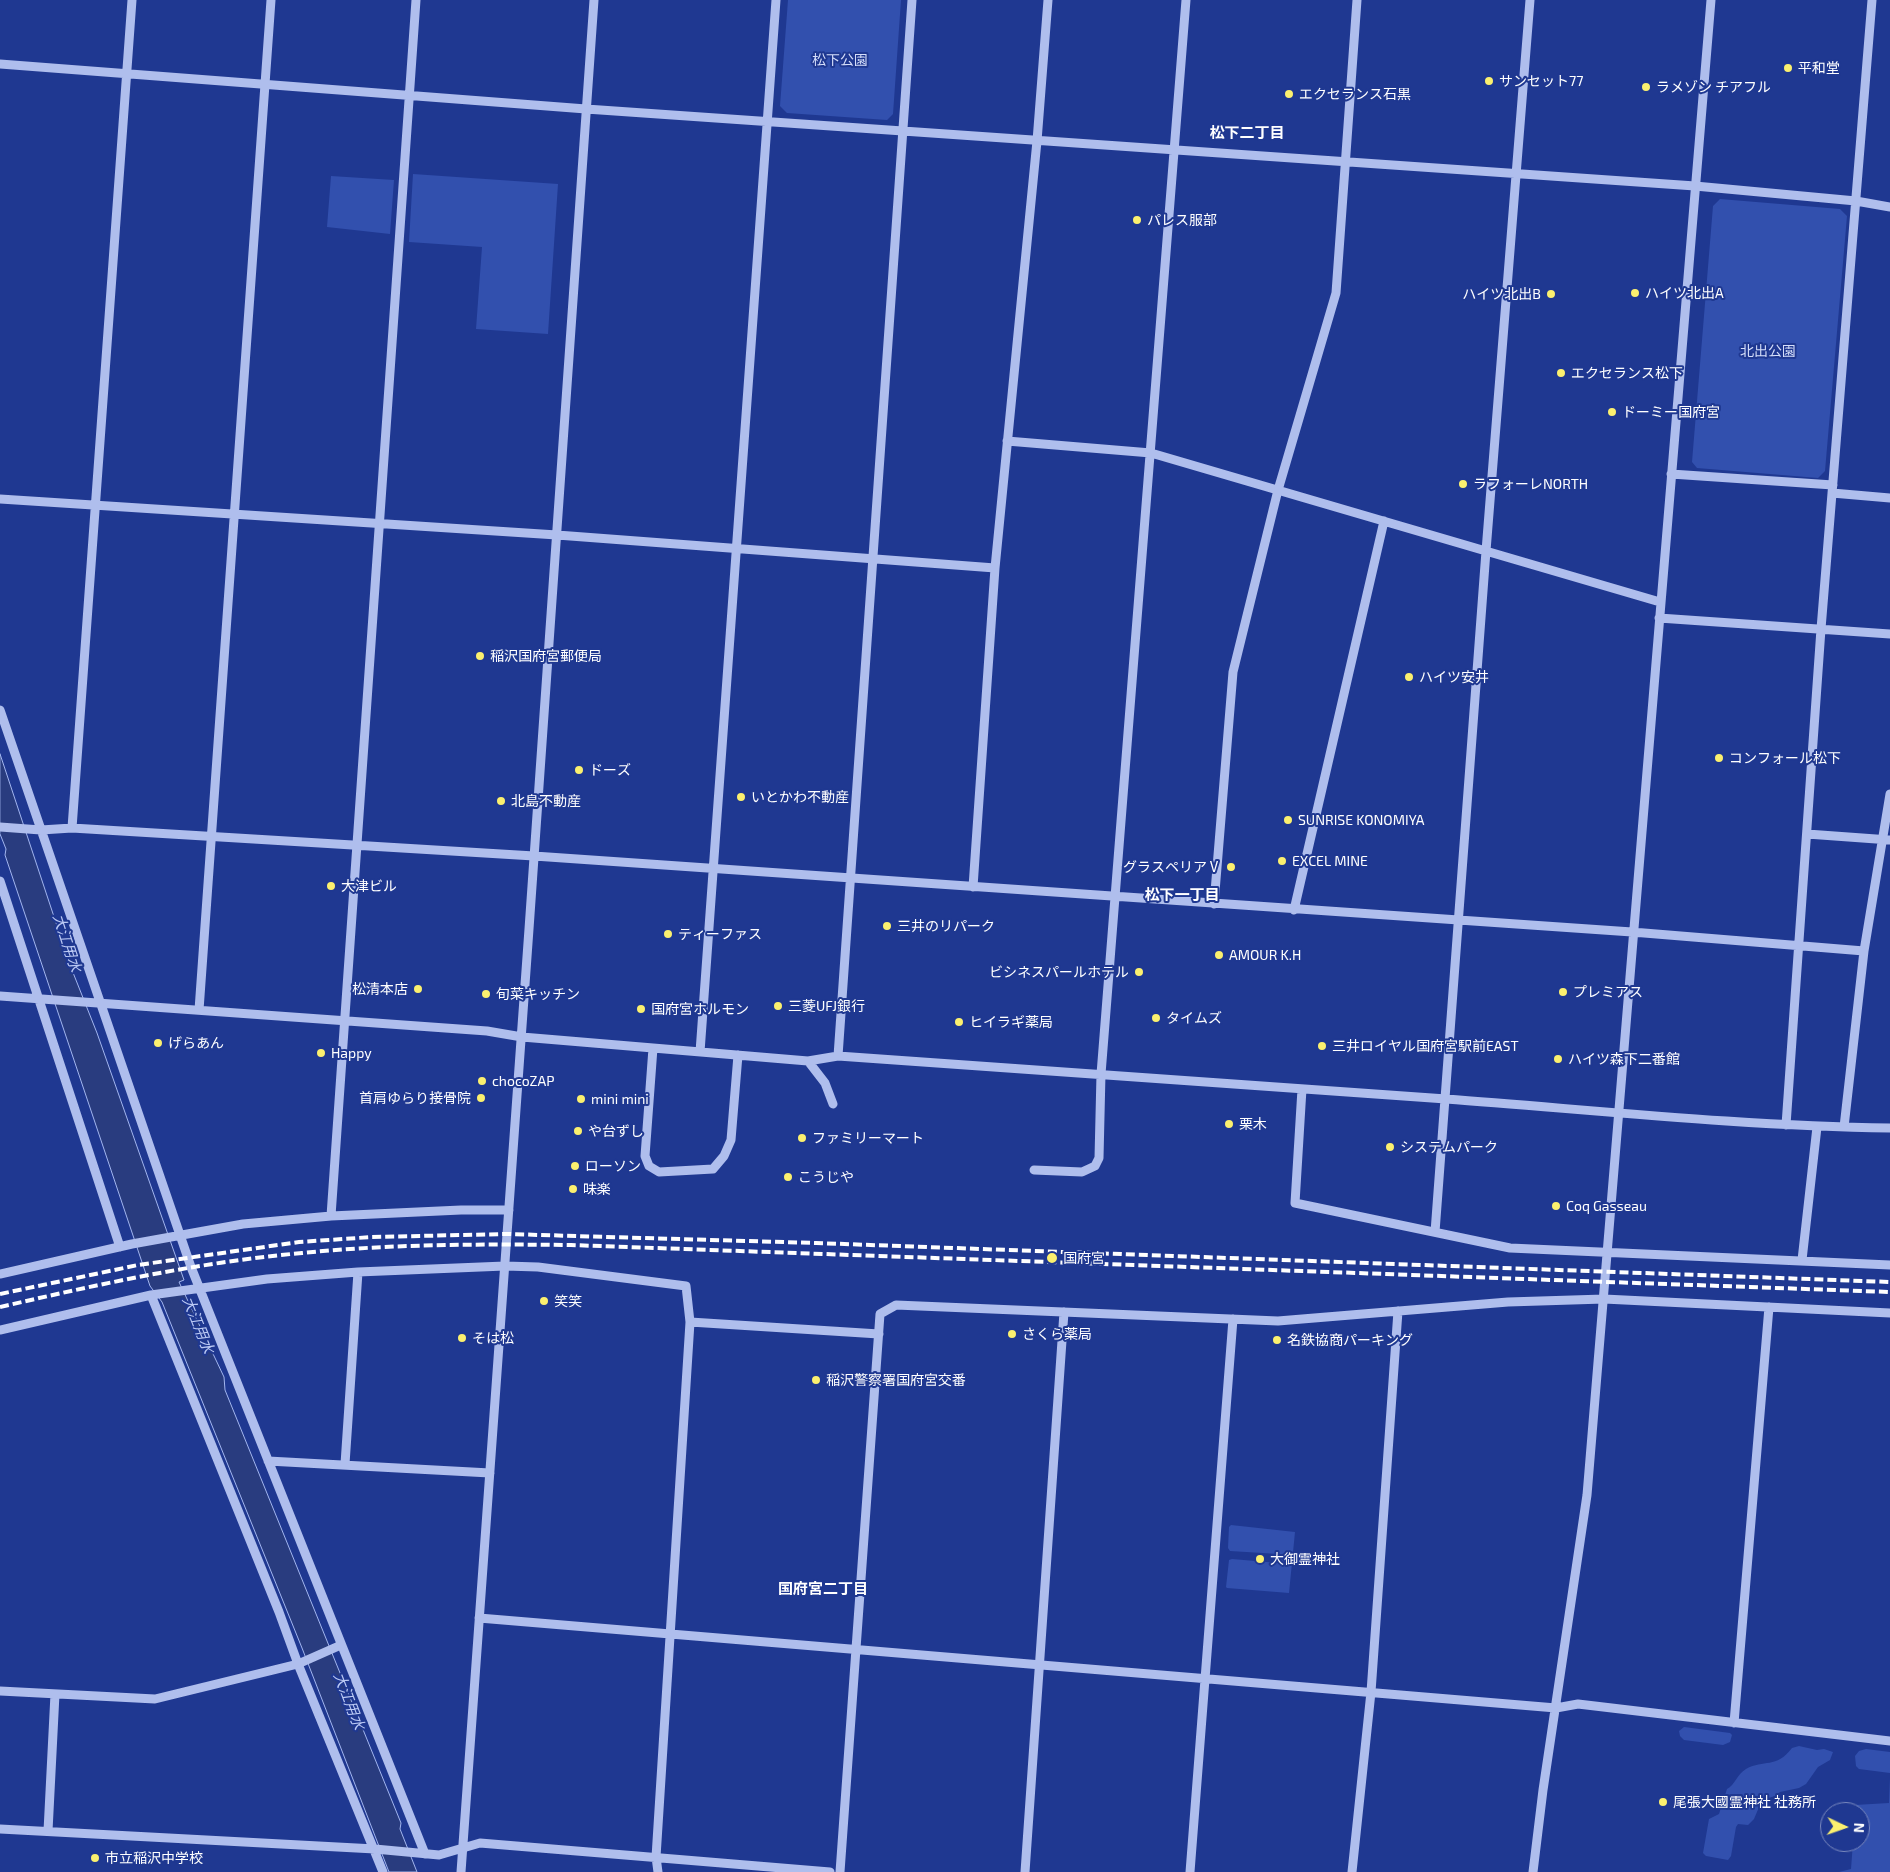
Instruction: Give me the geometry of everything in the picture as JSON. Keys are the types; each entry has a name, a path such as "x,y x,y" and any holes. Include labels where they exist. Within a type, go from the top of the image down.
{"street":[{"path":"72,828 132,0"},
{"path":"198,1010 271,0"},
{"path":"331,1216 343,1021 416,0"},
{"path":"461,1872 522,1037 594,0"},
{"path":"700,1052 776,0"},
{"path":"838,1056 912,0"},
{"path":"974,887 995,568 1038,140 1048,0"},
{"path":"1034,1170 1082,1172 1095,1166 1099,1158 1101,1074 1186,0"},
{"path":"1214,904 1233,672 1278,490 1336,294 1357,0"},
{"path":"1435,1232 1486,551 1530,0"},
{"path":"1533,1872 1543,1790 1586,1495 1604,1299 1617,1113 1711,0"},
{"path":"1786,1125 1821,629 1872,0"},
{"path":"0,64 586,109 1695,186 1856,201 1890,207"},
{"path":"1007,441 1151,453 1660,602"},
{"path":"1671,474 1833,489 1890,498"},
{"path":"0,499 557,536 995,568"},
{"path":"1294,910 1384,521"},
{"path":"1659,618 1890,634"},
{"path":"0,710 101,1004 176,1237 195,1290 268,1461 425,1854"},
{"path":"1844,1127 1864,951 1886,840 1890,794"},
{"path":"0,827 41,830 72,828 534,856 1632,932 1864,951"},
{"path":"1807,834 1886,840"},
{"path":"0,881 120,1247"},
{"path":"0,996 89,1004 487,1031 522,1037 808,1061 838,1056 1786,1125 1890,1128"},
{"path":"653,1048 645,1156 649,1166 659,1172 713,1170 724,1156 731,1140 738,1055"},
{"path":"808,1061 825,1084 833,1104"},
{"path":"1302,1089 1295,1203 1510,1248 1890,1265"},
{"path":"1802,1260 1817,1127"},
{"path":"0,1274 132,1244 243,1224 331,1216 461,1210 509,1210"},
{"path":"0,1330 153,1295 267,1279 358,1272 505,1266 538,1267 686,1286 690,1322 656,1858 658,1872"},
{"path":"345,1464 358,1272"},
{"path":"153,1295 275,1603 376,1849 383,1872"},
{"path":"840,1872 880,1314 896,1305 1278,1322 1508,1302 1604,1299 1890,1312"},
{"path":"1734,1723 1769,1307"},
{"path":"1352,1872 1371,1692 1398,1311"},
{"path":"1024,1872 1064,1312"},
{"path":"1190,1872 1233,1319"},
{"path":"690,1322 879,1334"},
{"path":"268,1461 490,1473"},
{"path":"479,1618 1556,1708 1578,1704 1890,1741"},
{"path":"0,1691 155,1699 300,1662 341,1645"},
{"path":"48,1831 55,1694"},
{"path":"0,1829 376,1849 439,1855 480,1842 830,1872"}],"green space":[{"name":"松下公園","path":"788,0 901,0 893,114 887,120 787,113 780,106"},
{"path":"413,174 558,184 548,334 476,329 482,247 409,242"},
{"path":"331,176 394,180 390,234 327,227"},
{"name":"北出公園","path":"1720,199 1840,209 1847,216 1825,471 1818,478 1697,468 1692,462 1713,206"},
{"name":"大御霊神社","path":"1231,1525 1295,1532 1289,1593 1226,1587 1229,1560 1278,1563 1281,1556 1279,1554 1230,1551 1228,1548 1229,1527"},
{"path":"1684,1727 1730,1733 1732,1735 1730,1742 1723,1745 1684,1740 1680,1736 1679,1731"},
{"path":"1799,1746 1833,1752 1830,1760 1818,1767 1806,1784 1762,1800 1754,1819 1748,1825 1738,1824 1731,1856 1728,1860 1706,1856 1703,1853 1709,1819 1719,1814 1727,1789 1746,1769 1781,1759 1792,1748"},
{"path":"1866,1749 1890,1752 1890,1773 1859,1769 1856,1766 1855,1756 1859,1751"},
{"path":"1890,1778 1890,1872 1839,1872 1851,1869 1852,1852 1870,1852 1870,1804 1889,1803"}],"water":[{"name":"大江用水","path":"0,754 70,965 97,1033 184,1280 179,1282 224,1377 225,1390 401,1823 400,1829 417,1872 389,1872 302,1648 162,1302 150,1286 5,855 6,849 0,834"}],"railway":[{"path":"0,1294 138,1265 299,1242 372,1237 507,1234 816,1243 1890,1282"},
{"path":"0,1307 150,1275 226,1262 335,1250 402,1246 470,1245 571,1245 1890,1292"}],"place":[{"name":"平和堂","path":"1788,68"},
{"name":"サンセット77","path":"1489,81"},
{"name":"ラメゾン チアフル","path":"1646,87"},
{"name":"エクセランス石黒","path":"1289,94"},
{"name":"パレス服部","path":"1137,220"},
{"name":"ハイツ北出A","path":"1635,293"},
{"name":"ハイツ北出B","path":"1551,294"},
{"name":"エクセランス松下","path":"1561,373"},
{"name":"ドーミー国府宮","path":"1612,412"},
{"name":"ラフォーレNORTH","path":"1463,484"},
{"name":"稲沢国府宮郵便局","path":"480,656"},
{"name":"ハイツ安井","path":"1409,677"},
{"name":"コンフォール松下","path":"1719,758"},
{"name":"ドーズ","path":"579,770"},
{"name":"いとかわ不動産","path":"741,797"},
{"name":"北島不動産","path":"501,801"},
{"name":"SUNRISE KONOMIYA","path":"1288,820"},
{"name":"EXCEL MINE","path":"1282,861"},
{"name":"グラスペリアⅤ","path":"1231,867"},
{"name":"大津ビル","path":"331,886"},
{"name":"三井のリパーク","path":"887,926"},
{"name":"ティーファス","path":"668,934"},
{"name":"AMOUR K.H","path":"1219,955"},
{"name":"ビシネスパールホテル","path":"1139,972"},
{"name":"松清本店","path":"418,989"},
{"name":"プレミアス","path":"1563,992"},
{"name":"旬菜キッチン","path":"486,994"},
{"name":"三菱UFJ銀行","path":"778,1006"},
{"name":"国府宮ホルモン","path":"641,1009"},
{"name":"タイムズ","path":"1156,1018"},
{"name":"ヒイラギ薬局","path":"959,1022"},
{"name":"げらあん","path":"158,1043"},
{"name":"三井ロイヤル国府宮駅前EAST","path":"1322,1046"},
{"name":"Happy","path":"321,1053"},
{"name":"ハイツ森下二番館","path":"1558,1059"},
{"name":"chocoZAP","path":"482,1081"},
{"name":"首肩ゆらり接骨院","path":"481,1098"},
{"name":"mini mini","path":"581,1099"},
{"name":"栗木","path":"1229,1124"},
{"name":"や台ずし","path":"578,1131"},
{"name":"ファミリーマート","path":"802,1138"},
{"name":"システムパーク","path":"1390,1147"},
{"name":"ローソン","path":"575,1166"},
{"name":"こうじや","path":"788,1177"},
{"name":"味楽","path":"573,1189"},
{"name":"Coq Gasseau","path":"1556,1206"},
{"name":"国府宮","path":"1052,1258"},
{"name":"笑笑","path":"544,1301"},
{"name":"さくら薬局","path":"1012,1334"},
{"name":"そは松","path":"462,1338"},
{"name":"名鉄協商パーキング","path":"1277,1340"},
{"name":"稲沢警察署国府宮交番","path":"816,1380"},
{"name":"大御霊神社","path":"1260,1559"},
{"name":"尾張大國霊神社 社務所","path":"1663,1802"},
{"name":"市立稲沢中学校","path":"95,1858"}],"district":[{"name":"松下二丁目","path":"1247,133"},
{"name":"松下一丁目","path":"1182,895"},
{"name":"国府宮二丁目","path":"823,1589"}]}
